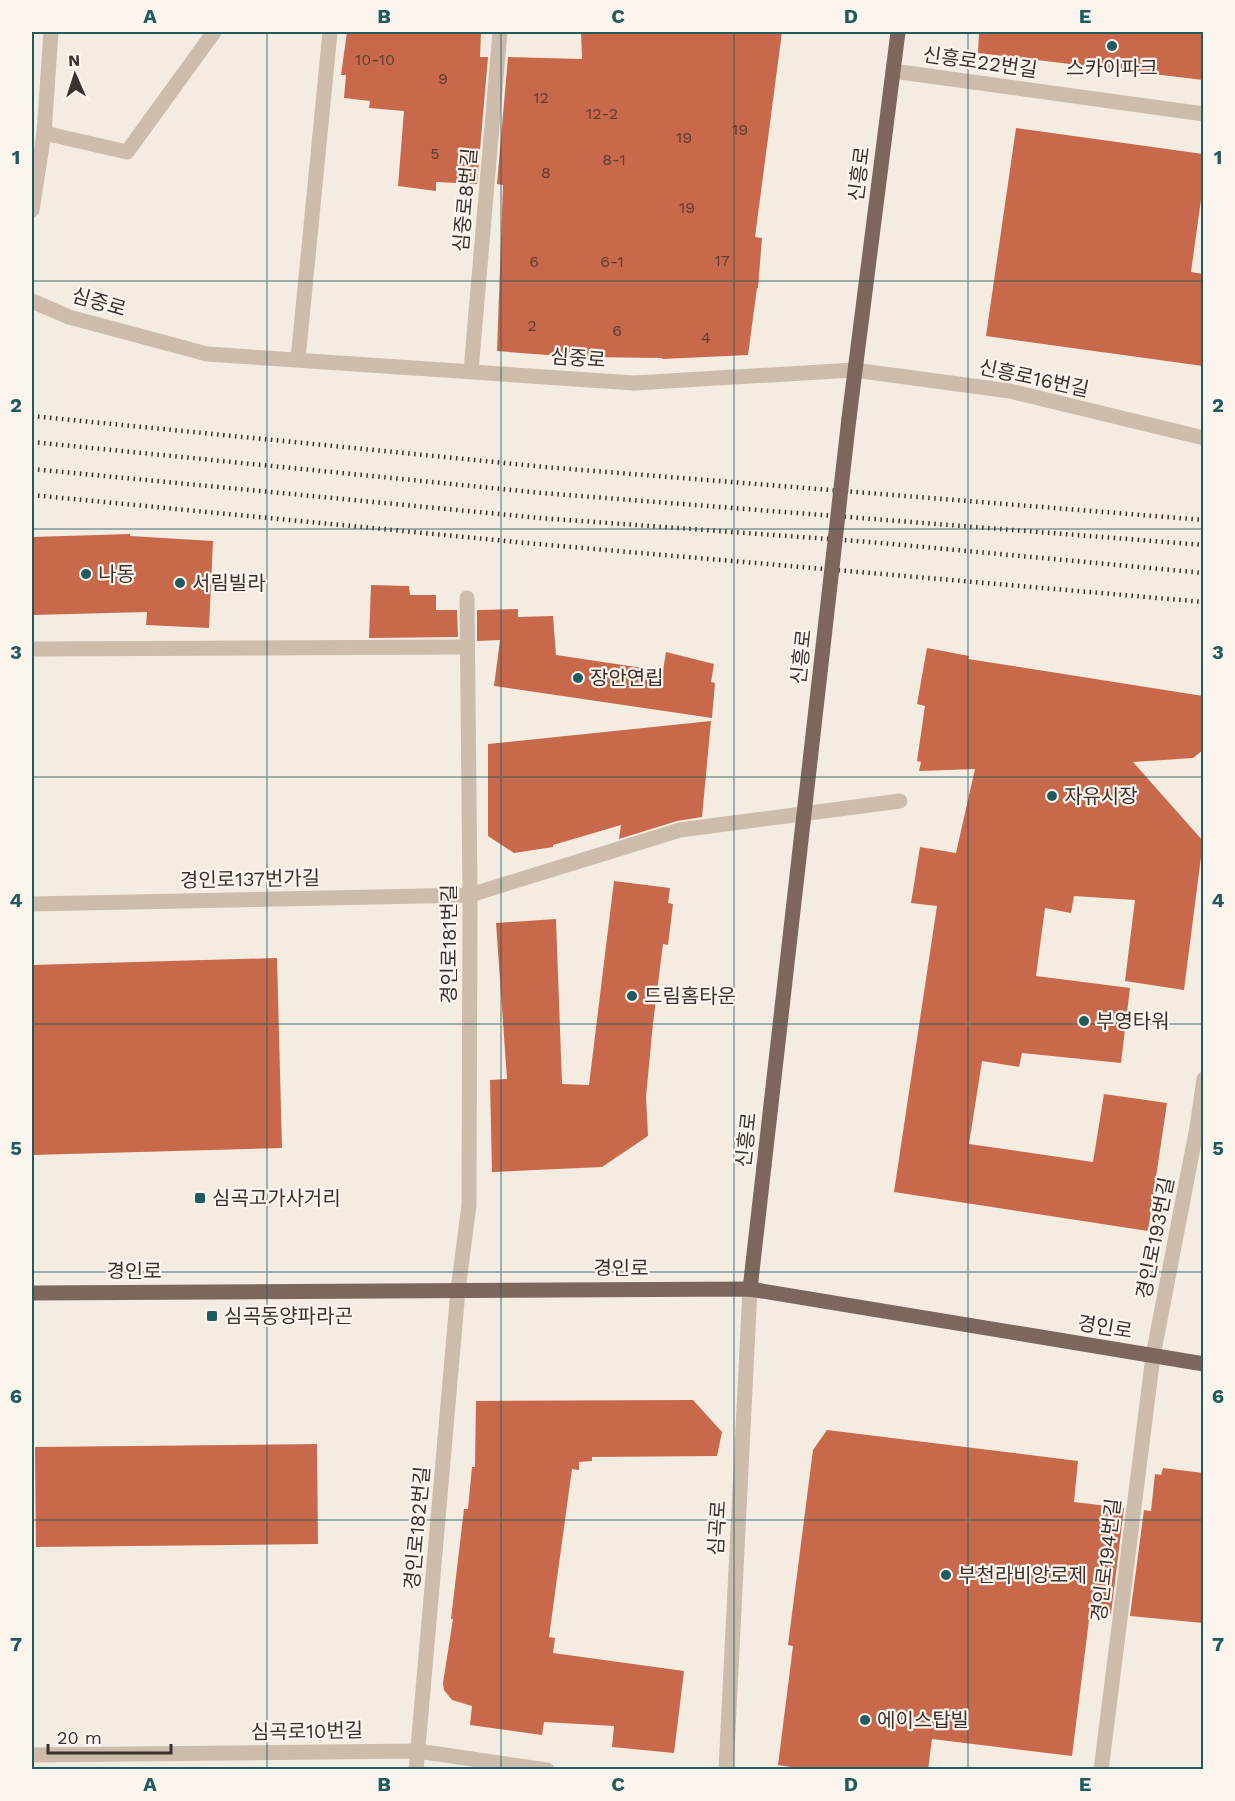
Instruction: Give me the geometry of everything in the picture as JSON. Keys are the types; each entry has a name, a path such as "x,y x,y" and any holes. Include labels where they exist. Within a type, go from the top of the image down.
{"main road":[{"name":"신흥로","path":"750,1288 854,370 898,32"},
{"name":"경인로","path":"32,1293 750,1288 1203,1364"}],"street":[{"path":"32,210 44,134 51,32"},
{"path":"44,134 127,152 214,32"},
{"path":"298,359 330,32"},
{"name":"심중로8번길","path":"471,371 500,32"},
{"name":"신흥로22번길","path":"893,71 1203,114"},
{"name":"심중로","path":"32,301 69,317 207,354 634,383 854,370"},
{"name":"신흥로16번길","path":"854,370 1010,391 1203,438"},
{"name":"경인로181번길","path":"459,1290 469,1205 470,895 467,598"},
{"path":"32,649 467,647"},
{"name":"경인로137번가길","path":"32,904 470,895 680,830 900,801"},
{"name":"경인로193번길","path":"1153,1356 1200,1128 1203,1078"},
{"name":"심곡로","path":"726,1770 750,1288"},
{"name":"경인로182번길","path":"416,1770 459,1290"},
{"name":"경인로194번길","path":"1101,1770 1153,1356"},
{"name":"심곡로10번길","path":"32,1755 418,1751 547,1770"}],"building":[{"path":"347,32 481,32 480,57 488,57 477,184 436,182 436,191 398,186 404,111 369,108 370,101 344,98 346,75 341,75"},
{"path":"581,32 782,32 755,237 762,238 758,288 748,355 662,359 497,351 503,185 497,184 508,57 582,59"},
{"name":"스카이파크","path":"979,32 1203,33 1203,80 978,53"},
{"path":"1016,128 1203,154 1203,185 1191,272 1203,274 1203,366 986,336"},
{"path":"130,534 130,536 213,541 209,628 146,625 147,612 32,615 32,537"},
{"path":"371,585 409,586 410,595 436,595 436,610 457,610 458,637 369,638"},
{"path":"518,609 518,617 553,616 556,655 663,671 666,652 714,664 711,682 715,683 712,718 494,686 500,640 477,641 477,610"},
{"path":"927,648 969,656 968,659 1203,696 1203,750 1193,758 1133,762 1203,841 1184,990 1125,981 1135,900 1074,896 1071,913 1045,908 1036,976 1130,988 1121,1063 1022,1053 1019,1067 982,1061 969,1144 1093,1162 1104,1094 1167,1103 1148,1231 894,1192 937,906 911,903 920,847 956,853 975,769 919,771 921,762 917,761 925,706 917,704"},
{"path":"711,721 702,817 677,821 619,839 621,825 553,845 553,847 514,853 488,836 488,744"},
{"path":"614,881 670,888 668,903 673,904 668,945 663,944 653,1023 646,1097 648,1136 602,1167 492,1172 490,1080 507,1079 496,923 556,919 562,1084 589,1085"},
{"path":"277,958 282,1148 32,1155 32,965"},
{"path":"693,1400 722,1432 717,1456 592,1457 592,1461 579,1462 579,1470 572,1469 549,1637 555,1638 553,1653 684,1671 674,1753 612,1747 614,1726 544,1722 542,1735 470,1725 472,1706 452,1700 444,1690 443,1683 453,1619 451,1619 464,1509 468,1509 472,1467 475,1467 476,1401"},
{"name":"부천라비앙로제","path":"827,1430 1078,1461 1074,1502 1124,1508 1111,1614 1090,1612 1072,1756 932,1739 928,1770 811,1770 778,1765 793,1646 788,1645 813,1450"},
{"path":"317,1444 318,1544 36,1547 35,1447"},
{"path":"1163,1468 1203,1473 1203,1623 1130,1616 1144,1510 1151,1511 1155,1474 1161,1475"}],"railway":[{"path":"32,416 545,467 1204,520"},
{"path":"32,442 542,493 1204,545"},
{"path":"32,469 540,518 870,542 1204,573"},
{"path":"32,495 537,544 1204,602"}],"place":[{"name":"스카이파크","path":"1112,46"},
{"name":"나동","path":"86,574"},
{"name":"서림빌라","path":"180,583"},
{"name":"장안연립","path":"578,678"},
{"name":"자유시장","path":"1052,796"},
{"name":"드림홈타운","path":"632,996"},
{"name":"부영타워","path":"1084,1021"},
{"name":"심곡고가사거리","path":"200,1198"},
{"name":"심곡동양파라곤","path":"212,1316"},
{"name":"부천라비앙로제","path":"946,1575"},
{"name":"에이스탑빌","path":"865,1720"}]}
